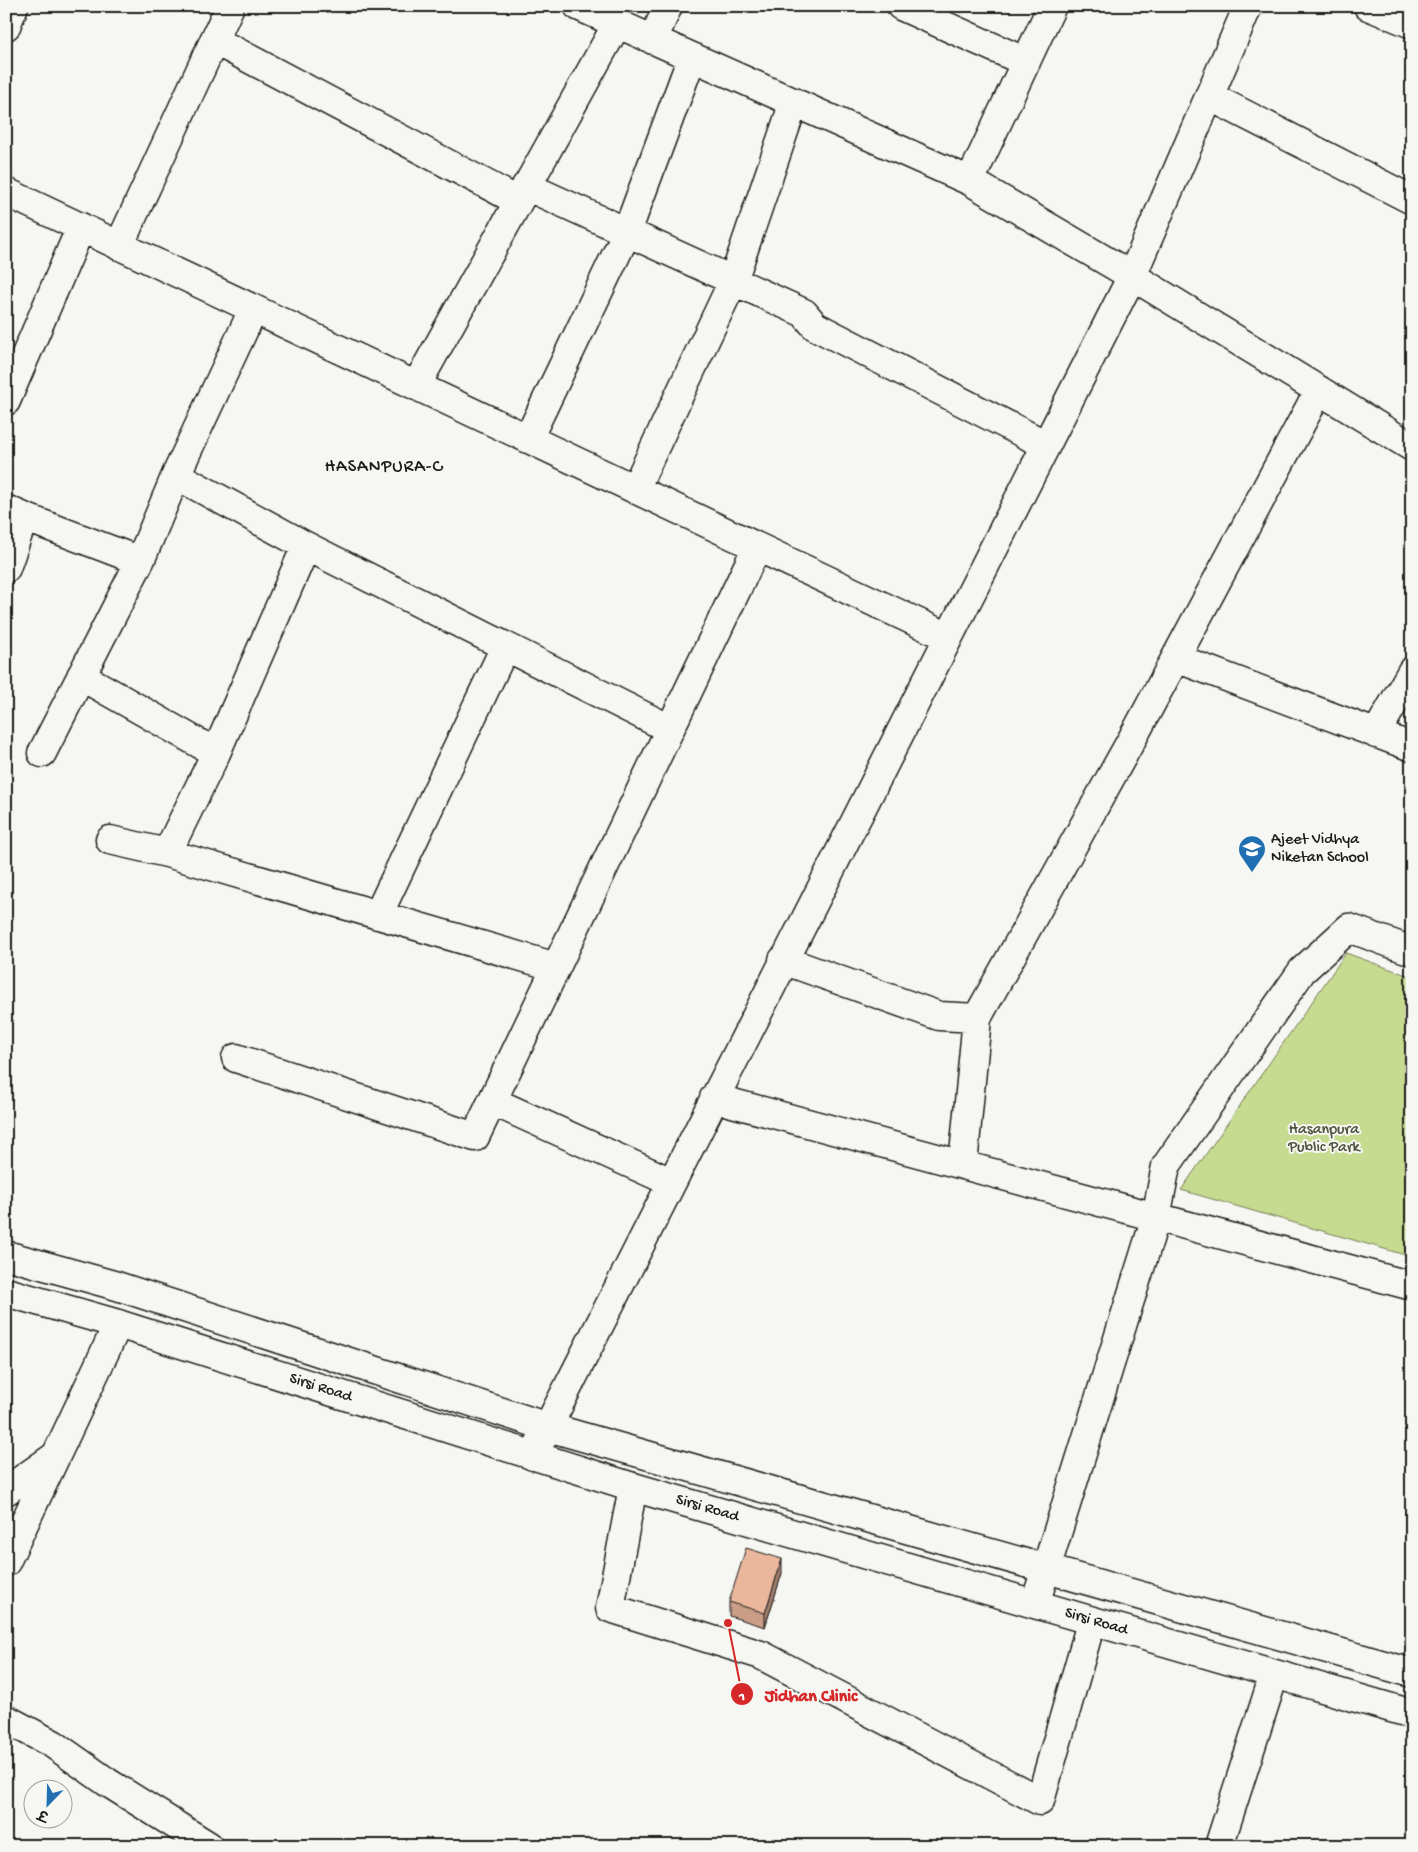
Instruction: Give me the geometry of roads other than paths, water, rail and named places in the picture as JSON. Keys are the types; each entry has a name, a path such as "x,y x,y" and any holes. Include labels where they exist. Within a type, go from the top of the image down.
{"street":[{"path":"6,26 14,6"},
{"path":"119,246 230,6"},
{"path":"578,6 970,181 1132,276 1412,447"},
{"path":"653,40 668,6"},
{"path":"901,6 1026,62"},
{"path":"970,181 1052,6"},
{"path":"1368,6 1412,24"},
{"path":"533,1456 783,960 1132,276 1209,96 1241,8"},
{"path":"416,386 617,24"},
{"path":"214,40 522,193 627,232 804,313 815,326 1046,445"},
{"path":"528,439 627,232 692,57"},
{"path":"1209,96 1412,200"},
{"path":"635,489 733,281 794,102"},
{"path":"6,192 948,637"},
{"path":"6,401 81,227"},
{"path":"42,753 140,561 176,475 253,310"},
{"path":"963,1165 977,1018 1176,658 1319,390"},
{"path":"176,475 306,546 670,729"},
{"path":"6,568 15,514 140,561"},
{"path":"167,853 216,752 306,546"},
{"path":"236,1058 475,1137 757,547"},
{"path":"378,915 505,647"},
{"path":"1176,658 1412,747"},
{"path":"1376,734 1412,671"},
{"path":"81,676 216,752"},
{"path":"110,840 167,853 556,967"},
{"path":"1035,1604 1156,1217 1166,1166 1302,971 1349,928 1412,951"},
{"path":"783,960 939,1016 977,1018"},
{"path":"714,1098 1412,1286"},
{"path":"492,1101 671,1182"},
{"name":"Sirsi Road","path":"6,1255 117,1286 548,1427 1412,1673"},
{"name":"Sirsi Road","path":"6,1292 118,1324 632,1488 1035,1604 1091,1623 1412,1714"},
{"path":"6,1562 118,1324"},
{"path":"6,1491 56,1456"},
{"path":"632,1488 610,1608 761,1654 1040,1800 1091,1623"},
{"path":"1219,1846 1274,1674"},
{"path":"6,1719 53,1744 108,1782 209,1846"}],"place":[{"name":"Ajeet Vidhya Niketan School","path":"1252,873"},
{"name":"Jidhan Clinic","path":"728,1623"}],"district":[{"name":"HASANPURA-C","path":"384,467"}],"park label":[{"name":"Hasanpura Public Park","path":"1324,1139"}]}
